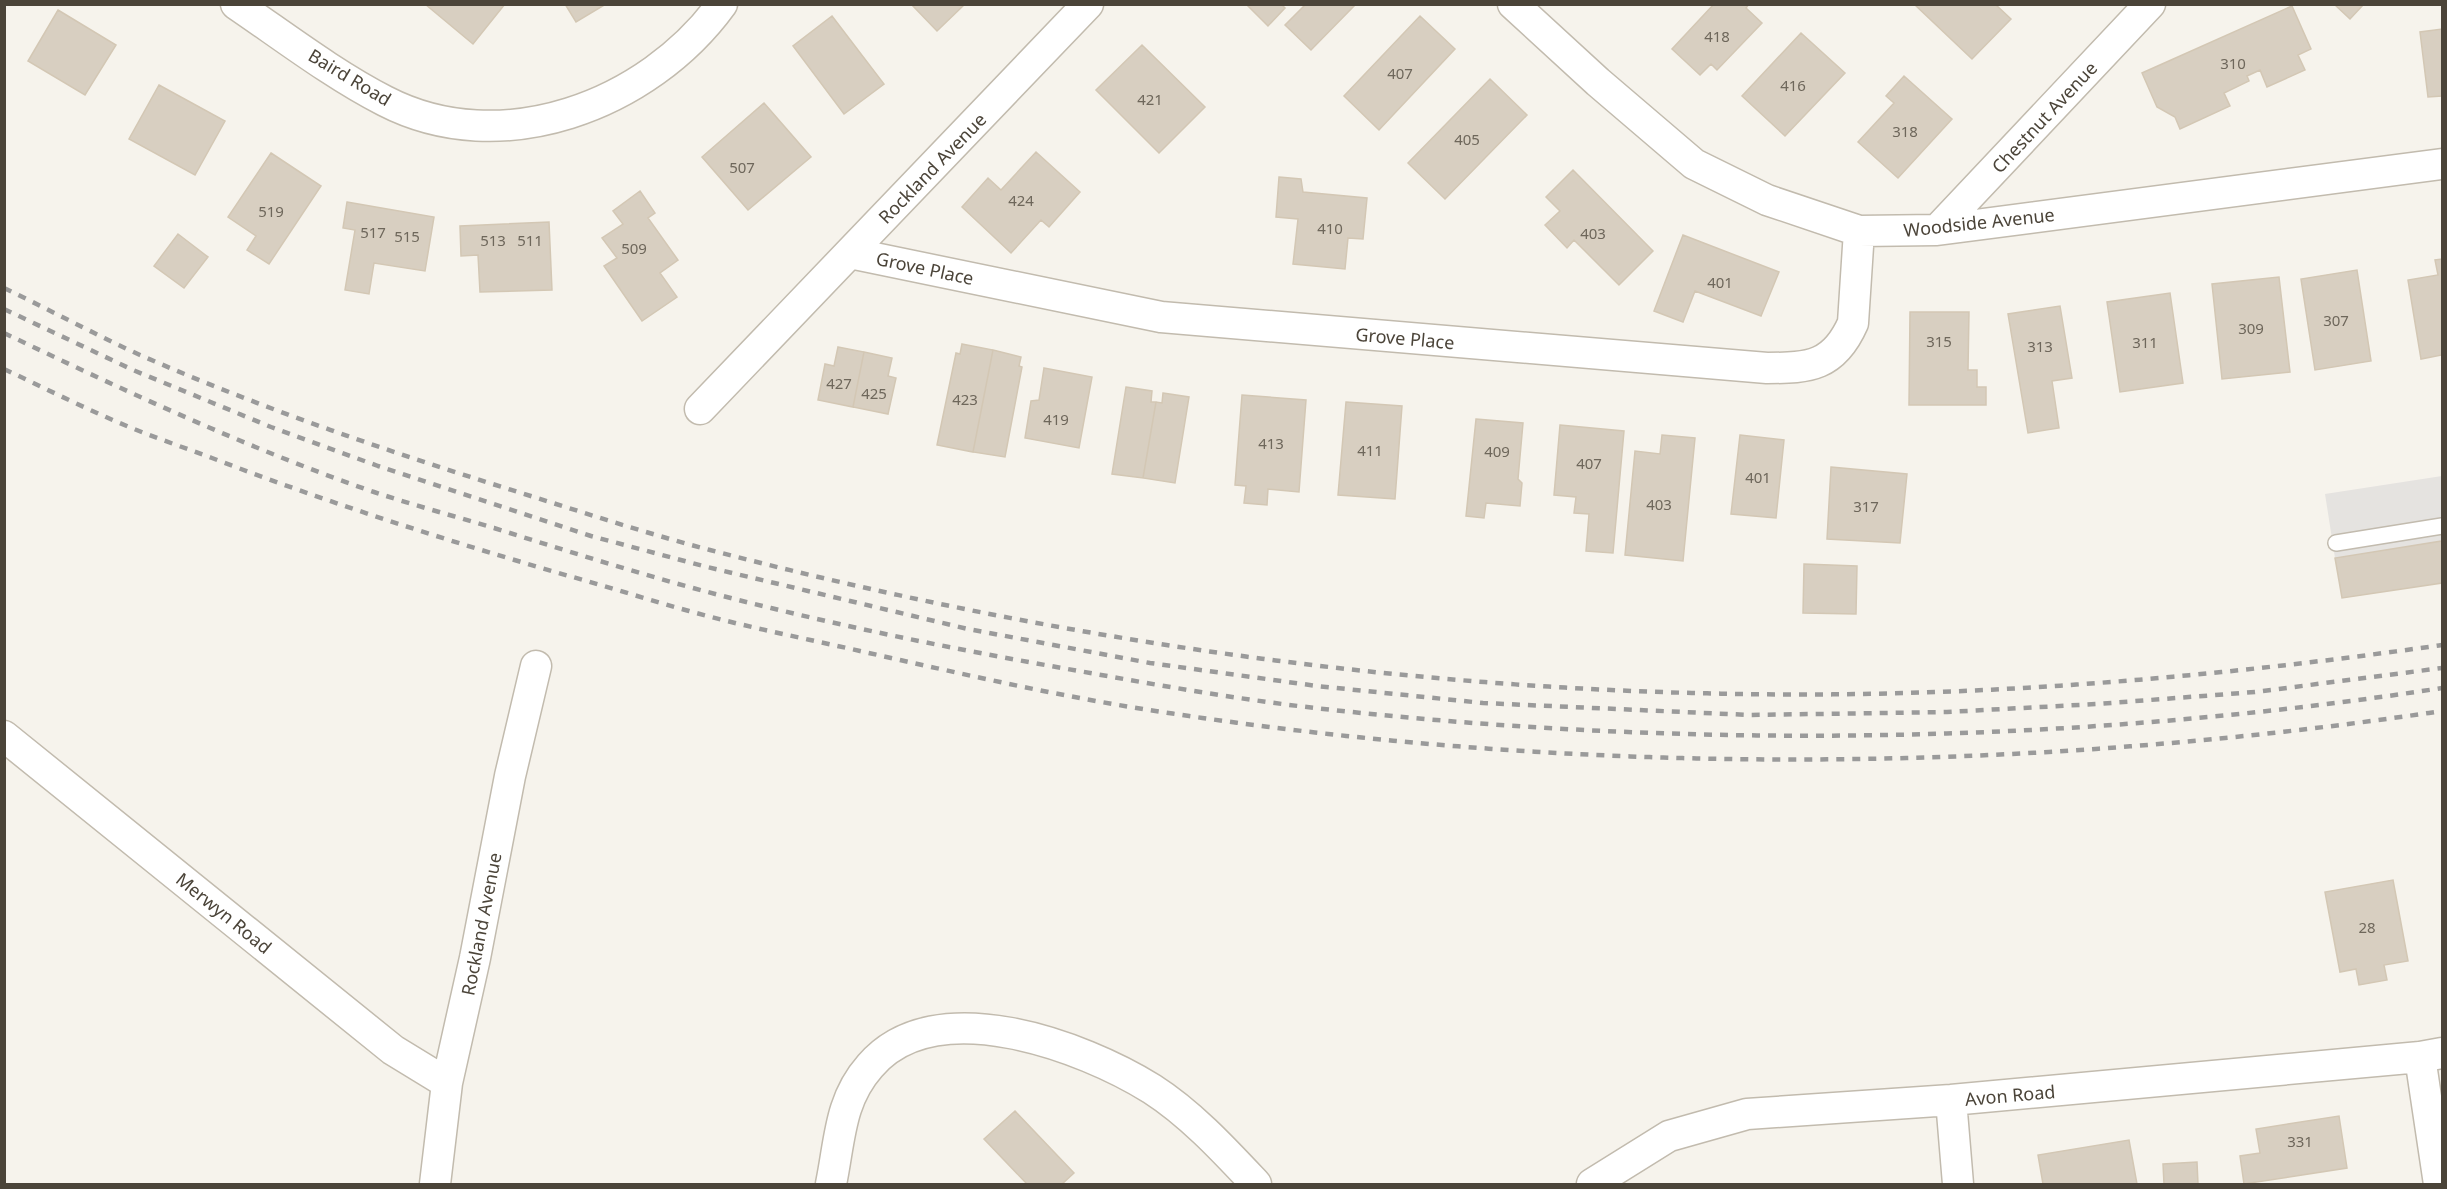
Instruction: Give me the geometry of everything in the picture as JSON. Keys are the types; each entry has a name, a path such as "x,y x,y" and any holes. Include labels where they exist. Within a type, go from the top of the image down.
{"street":[{"name":"Baird Road","path":"236,4 385,101 431,118 472,126 528,124 554,119 603,100 670,60 693,38 722,4"},
{"name":"Rockland Avenue","path":"700,409 1088,4"},
{"name":"Woodside Avenue","path":"1513,4 1598,82 1694,164 1767,200 1859,231 1937,230 2442,164"},
{"name":"Chestnut Avenue","path":"1937,230 2150,4"},
{"name":"Grove Place","path":"850,253 1161,317 1767,368 1796,368 1826,360 1847,336 1853,323 1859,231"},
{"name":"Rockland Avenue","path":"435,1185 447,1083 475,958 510,776 536,666"},
{"name":"Merwyn Road","path":"4,736 393,1050 447,1083"},
{"path":"831,1185 841,1120 853,1089 871,1065 894,1047 919,1034 944,1028 986,1030 1031,1038 1076,1052 1114,1068 1154,1090 1190,1119 1256,1185"},
{"name":"Avon Road","path":"1592,1185 1669,1136 1747,1114 1951,1100 2431,1055"},
{"path":"2431,1055 2439,1185"},
{"path":"1951,1100 1958,1185"}],"lane":[{"path":"2336,543 2442,526"}],"shaded area":[{"path":"2442,476 2442,542 2335,558 2325,494"}],"building":[{"path":"425,4 505,4 473,44"},
{"path":"565,4 606,4 576,22"},
{"path":"911,4 965,4 937,31"},
{"path":"1246,4 1281,4 1285,8 1268,26"},
{"path":"1306,4 1356,4 1311,50 1285,25"},
{"path":"1714,4 1749,4 1746,8 1762,23 1717,70 1711,64 1700,75 1672,49"},
{"path":"1914,4 1995,4 2011,19 1972,59"},
{"path":"2334,4 2364,4 2350,19"},
{"path":"2292,6 2311,49 2298,55 2305,70 2267,87 2260,70 2247,76 2249,81 2224,93 2230,106 2180,129 2175,117 2157,107 2142,73"},
{"path":"58,10 116,45 85,95 28,61"},
{"path":"832,16 884,84 844,114 793,46"},
{"path":"1420,16 1455,49 1379,130 1344,96"},
{"path":"2442,29 2442,96 2428,97 2420,32"},
{"path":"1801,33 1845,73 1785,136 1742,96"},
{"path":"1142,45 1205,107 1159,153 1096,90"},
{"path":"1904,76 1952,119 1898,178 1858,142 1894,103 1886,96"},
{"path":"1490,79 1527,115 1445,199 1408,163"},
{"path":"159,85 225,121 195,175 129,139"},
{"path":"764,103 811,157 748,210 702,157"},
{"path":"1036,152 1080,192 1049,227 1041,220 1011,253 962,207 988,178 1001,190"},
{"path":"271,153 321,186 269,264 247,250 256,236 228,217"},
{"path":"1573,170 1653,251 1619,285 1574,240 1567,248 1545,225 1560,211 1546,197"},
{"path":"1279,177 1301,179 1303,192 1367,198 1363,239 1348,238 1345,269 1293,264 1298,219 1276,217"},
{"path":"640,191 655,213 648,218 678,260 660,273 677,297 642,321 604,266 617,258 602,238 623,224 613,211"},
{"path":"347,202 434,217 425,271 374,263 369,294 345,290 355,230 343,228"},
{"path":"549,222 552,290 480,292 478,255 461,256 460,226"},
{"path":"178,234 208,257 184,288 154,266"},
{"path":"1683,235 1779,272 1761,316 1695,291 1683,322 1654,311"},
{"path":"2442,259 2442,355 2421,359 2408,280 2438,275 2435,260"},
{"path":"2357,270 2371,361 2315,370 2301,279"},
{"path":"2279,277 2290,372 2222,379 2212,284"},
{"path":"2170,293 2183,383 2120,392 2107,302"},
{"path":"2060,306 2072,378 2052,381 2059,428 2028,433 2008,314"},
{"path":"1910,312 1969,312 1968,370 1977,370 1977,387 1986,387 1986,405 1909,405"},
{"path":"962,344 993,350 973,452 937,445 956,353 960,354"},
{"path":"838,347 864,352 853,407 818,400 825,364 834,366"},
{"path":"993,350 1021,357 1019,366 1022,367 1005,457 973,452"},
{"path":"864,352 892,358 888,376 896,378 888,414 853,407"},
{"path":"1044,368 1092,377 1079,448 1025,438 1031,401 1039,400"},
{"path":"1126,387 1152,391 1151,402 1156,402 1143,478 1112,474"},
{"path":"1163,393 1189,397 1175,483 1143,478 1156,402 1162,403"},
{"path":"1242,395 1306,400 1299,492 1268,489 1267,505 1244,503 1246,486 1235,485"},
{"path":"1346,402 1402,406 1395,499 1338,495"},
{"path":"1476,419 1523,423 1518,479 1522,483 1520,506 1486,503 1484,518 1466,516"},
{"path":"1560,425 1624,431 1613,553 1586,551 1589,514 1574,513 1576,497 1554,495"},
{"path":"1662,435 1695,438 1683,561 1625,555 1635,451 1660,454"},
{"path":"1740,435 1784,440 1776,518 1731,514"},
{"path":"1831,467 1907,474 1900,543 1827,539"},
{"path":"2442,541 2442,583 2342,598 2335,558"},
{"path":"1804,564 1857,566 1856,614 1803,613"},
{"path":"2393,880 2408,961 2384,965 2387,980 2359,985 2356,969 2340,972 2325,892"},
{"path":"1015,1111 1074,1173 1062,1184 1027,1184 984,1139"},
{"path":"2339,1116 2347,1168 2244,1184 2240,1156 2260,1153 2256,1129"},
{"path":"2129,1140 2137,1184 2043,1184 2038,1155"},
{"path":"2197,1162 2198,1184 2164,1184 2163,1164"}],"railway":[{"path":"4,288 140,355 280,412 422,461 638,529 710,550 964,609 1093,633 1221,653 1480,682 1611,690 1829,694 1917,693 2093,683 2268,667 2442,645"},
{"path":"4,309 133,370 271,427 378,466 591,536 707,567 968,629 1150,663 1317,686 1483,703 1750,715 1947,712 2097,704 2255,692 2442,668"},
{"path":"4,333 187,418 327,475 389,497 632,571 809,617 963,650 1256,700 1455,722 1596,731 1738,735 1880,735 2021,730 2163,721 2303,707 2442,688"},
{"path":"4,369 159,439 344,506 524,563 710,617 1001,682 1143,709 1304,731 1467,747 1629,756 1792,760 1956,756 2118,747 2281,732 2442,711"}]}
